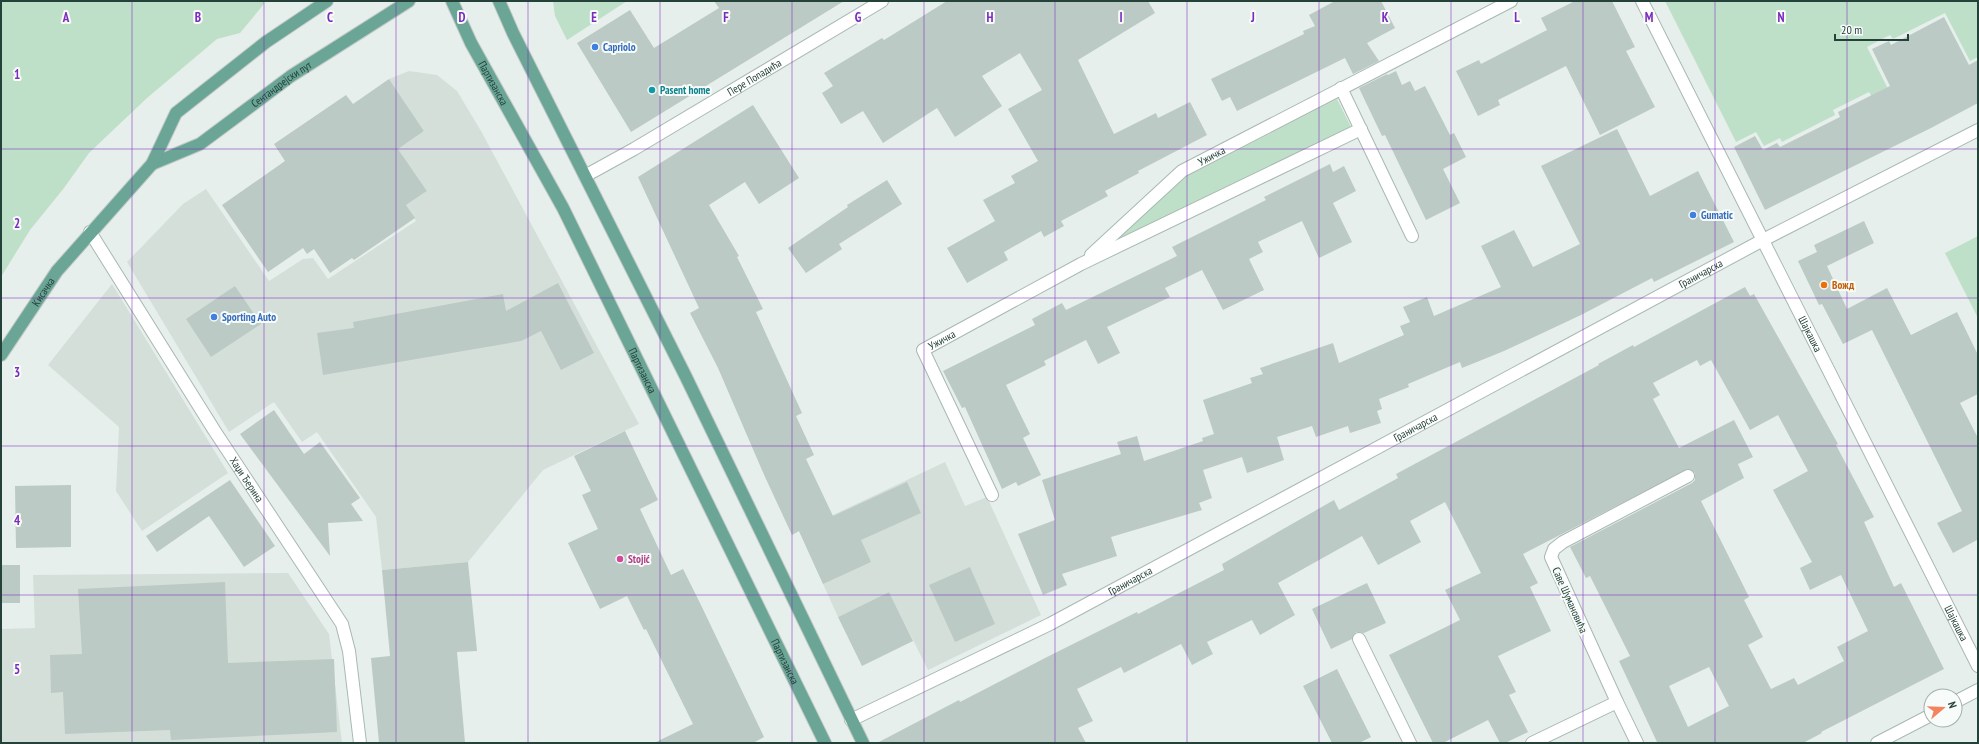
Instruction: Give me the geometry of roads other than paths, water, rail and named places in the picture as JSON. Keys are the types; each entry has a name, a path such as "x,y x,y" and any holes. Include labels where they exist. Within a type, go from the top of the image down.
{"main road":[{"name":"Сентандрејски пут","path":"90,232 152,164 176,113 266,42 328,1"},
{"name":"Сентандрејски пут","path":"152,164 200,144 291,76 409,1"},
{"name":"Партизанска","path":"452,1 471,43 563,208 826,743"},
{"path":"499,1 513,33 686,377 863,743"},
{"name":"Кисачка","path":"1,355 56,271 90,232"}],"street":[{"name":"Пере Попадића","path":"585,176 634,149 882,1"},
{"name":"Ужичка","path":"1081,264 1182,171 1511,1"},
{"name":"Шајкашка","path":"1642,1 1978,666"},
{"path":"1341,88 1412,236"},
{"name":"Ужичка","path":"992,495 923,350 1081,264 1361,129"},
{"name":"Граничарска","path":"851,720 1050,624 1763,240 1978,130"},
{"name":"Хаџи Ђерина","path":"90,232 214,430 342,624 349,651 360,743"},
{"name":"Саве Шумановића","path":"1637,743 1551,557 1554,549 1563,542 1688,476"},
{"path":"1359,639 1410,743"},
{"path":"1963,698 1978,690"},
{"path":"1532,743 1618,702"},
{"path":"1877,743 1923,719"}],"place":[{"name":"Capriolo","path":"595,47"},
{"name":"Pasent home","path":"652,90"},
{"name":"Gumatic","path":"1693,215"},
{"name":"Вожд","path":"1824,285"},
{"name":"Sporting Auto","path":"214,317"},
{"name":"Stojić","path":"620,559"}]}
